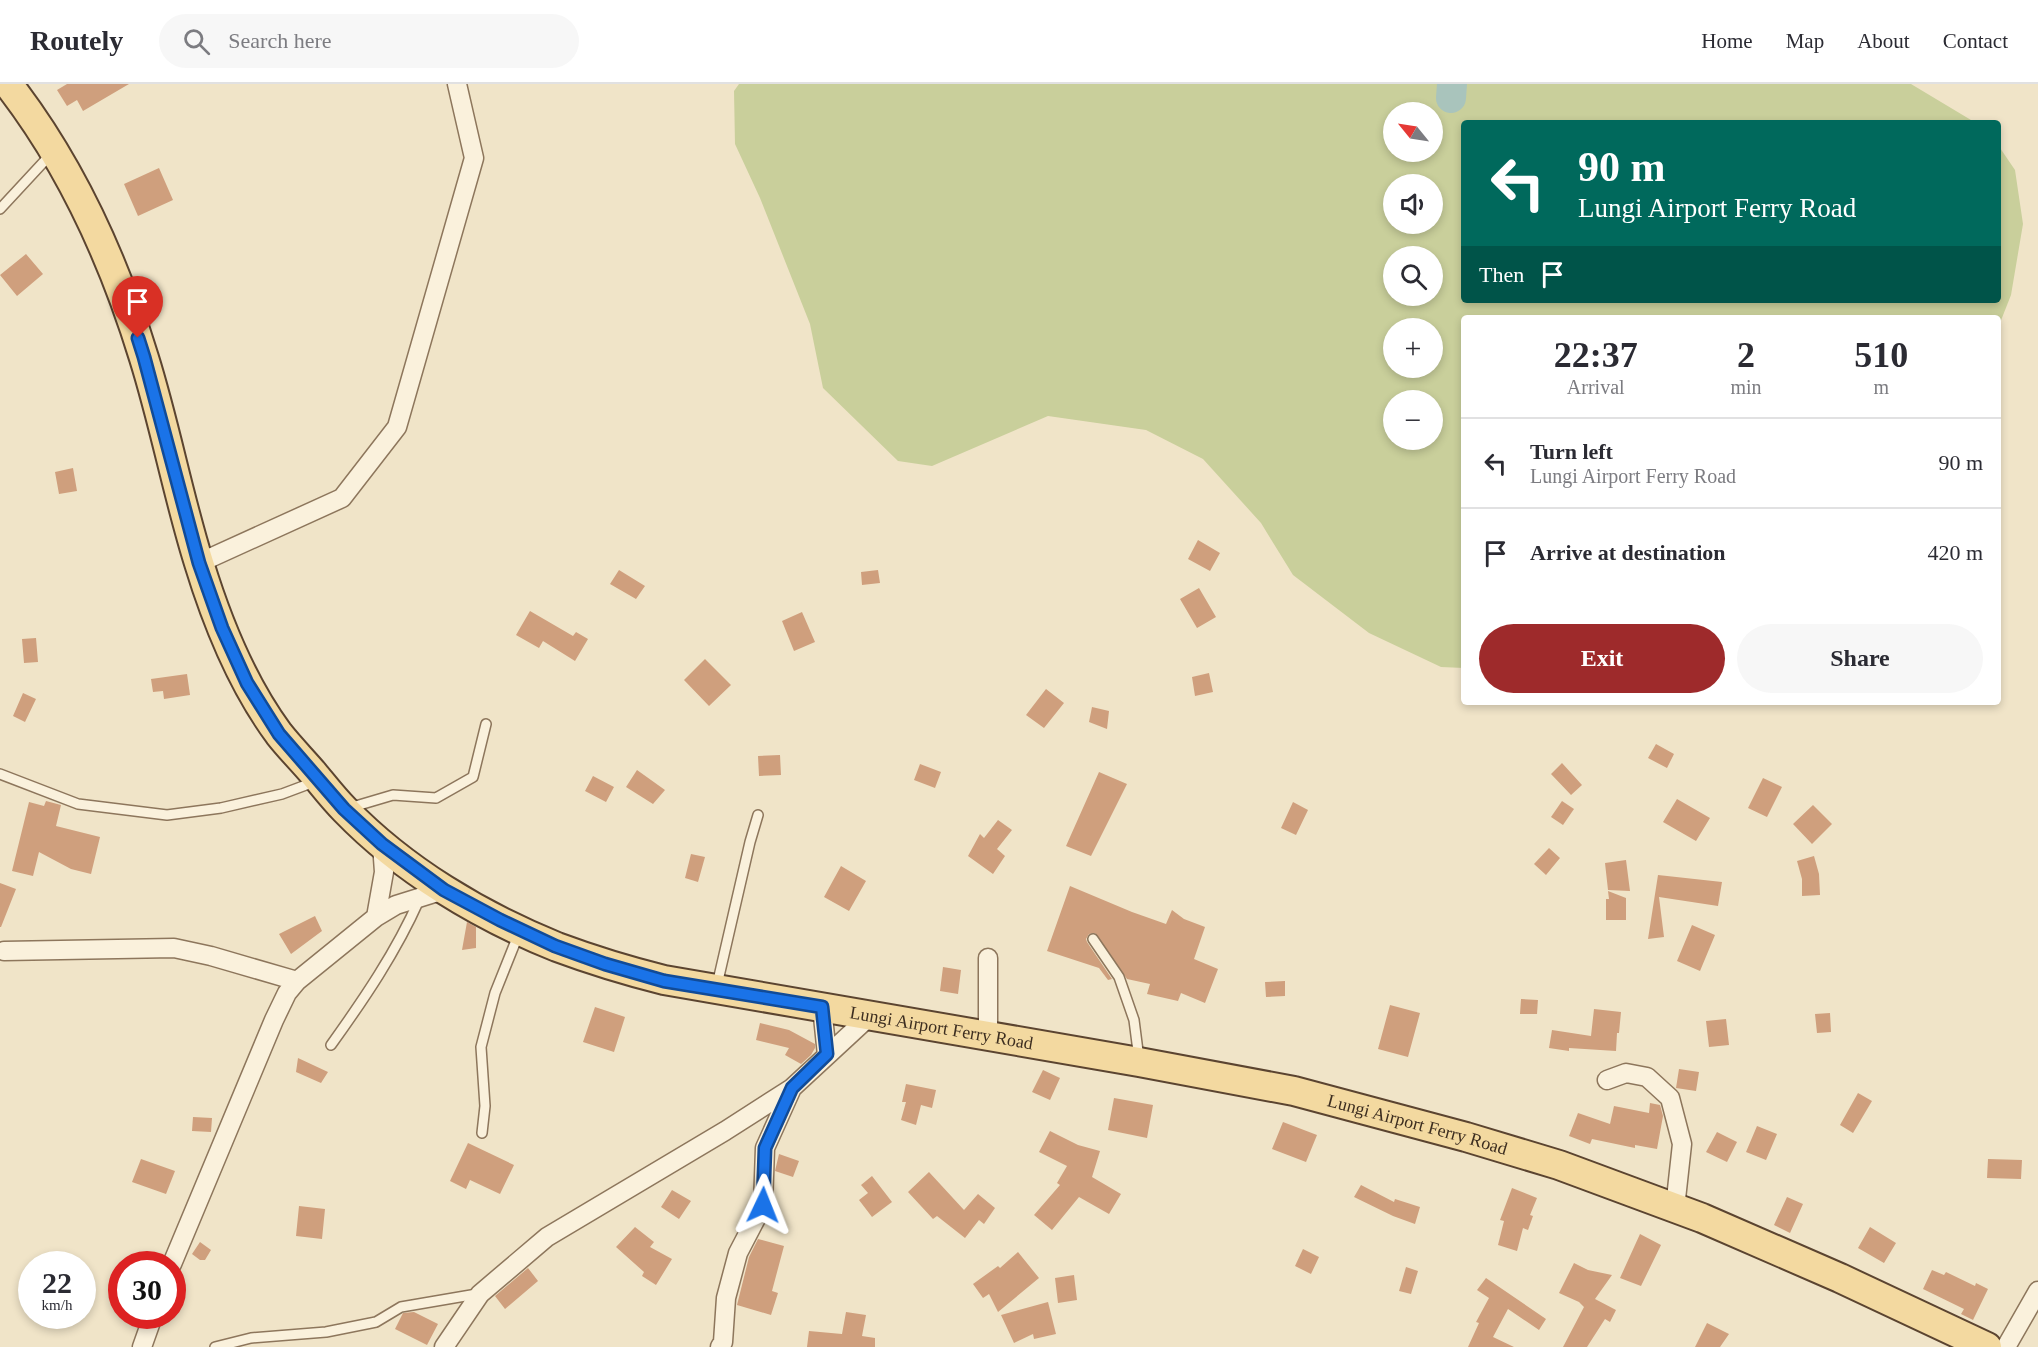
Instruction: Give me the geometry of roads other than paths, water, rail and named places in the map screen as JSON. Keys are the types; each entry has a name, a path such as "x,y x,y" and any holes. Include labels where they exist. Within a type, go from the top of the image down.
{"main road":[{"name":"Lungi Airport Ferry Road","path":"8,84 55,150 104,244 141,347 199,563 222,628 247,683 279,734 344,809 432,893 555,946 605,964 664,981 871,1015 1294,1091 1455,1134 1559,1165 1675,1208 1840,1278 1987,1347"}],"street":[{"path":"199,563 342,498 397,427 474,158 457,84"},
{"path":"376,917 384,872 382,844"},
{"path":"177,1251 287,993 297,981 376,917 396,905 432,893"},
{"path":"3,951 174,948 211,956 297,981"},
{"path":"988,958 988,1037"},
{"path":"822,1007 827,1054"},
{"path":"444,1347 480,1294 547,1237 725,1131 792,1088 871,1015"},
{"path":"1607,1080 1626,1073 1647,1077 1670,1098 1682,1144 1675,1208"},
{"path":"720,1347 723,1342 726,1298 738,1253 763,1205 765,1148 792,1088"},
{"path":"2006,1347 2038,1291"},
{"path":"142,1347 148,1329"}],"lane":[{"path":"0,209 55,150"},
{"path":"344,809 393,795 436,798 473,777 486,724"},
{"path":"0,774 78,804 167,815 231,806 282,794 319,780"},
{"path":"716,991 758,815"},
{"path":"331,1045 432,893"},
{"path":"482,1133 485,1106 481,1047 495,993 520,930"},
{"path":"1093,939 1119,977 1134,1020 1139,1062"},
{"path":"215,1347 251,1338 326,1332 376,1322 401,1307 480,1294"}],"waterway":[{"path":"1451,98 1452,84"}]}
